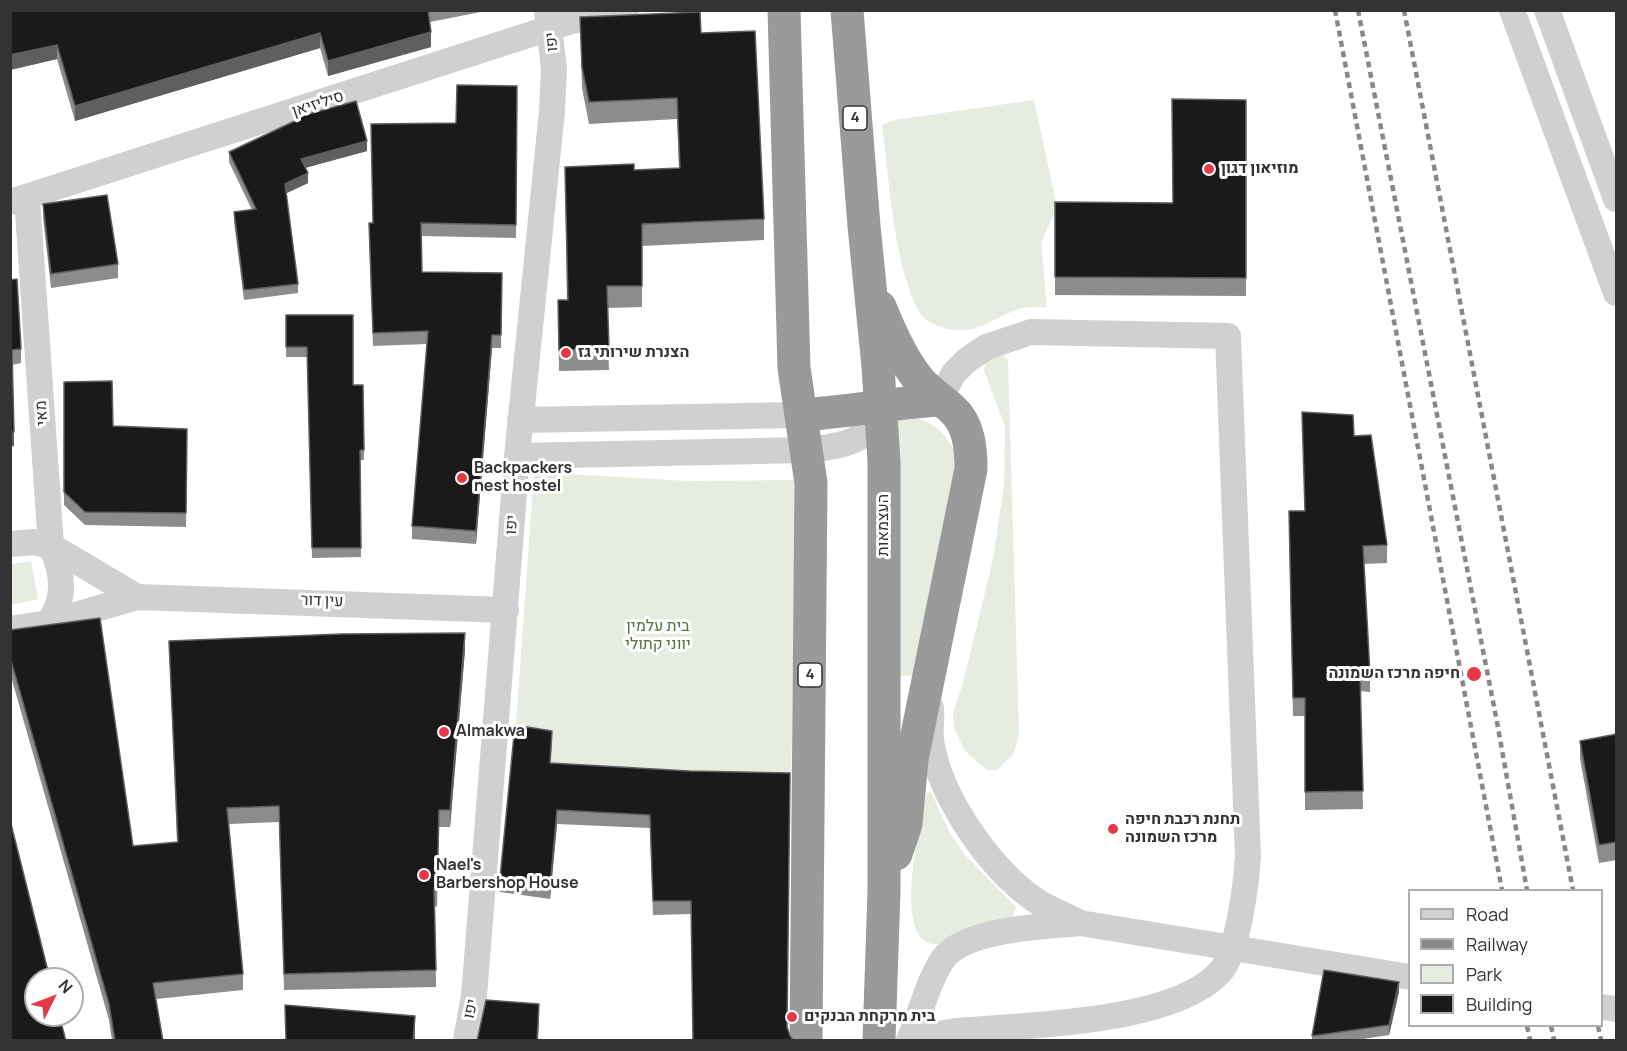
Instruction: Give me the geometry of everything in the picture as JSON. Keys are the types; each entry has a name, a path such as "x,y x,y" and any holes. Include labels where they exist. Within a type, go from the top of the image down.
{"highway":[{"name":"העצמאות","path":"847,10 864,226 882,407 884,891 879,1041"},
{"name":"4","path":"778,16 793,344 812,483 806,1041"},
{"path":"864,226 881,308 919,380 953,410 967,431 971,469 912,759 906,824 884,891"},
{"path":"801,414 939,400"}],"street":[{"name":"סיליזיאן","path":"19,200 337,98 549,19 627,10"},
{"path":"1512,10 1617,293"},
{"path":"1547,10 1617,199"},
{"name":"יפו","path":"466,1041 474,996 520,420 552,111 554,69 549,19"},
{"name":"מאי","path":"19,200 51,546 59,562 62,593 57,612 48,623"},
{"path":"925,1041 938,1034 956,1031 1140,1011 1199,988 1221,972 1234,939 1245,890 1248,858 1228,336 1031,332 987,347 966,361 954,373 939,400"},
{"path":"517,456 808,450 842,445 860,438 874,425 882,407"},
{"path":"520,420 801,414"},
{"name":"עין דור","path":"10,544 34,542 51,546 137,597"},
{"name":"עין דור","path":"10,629 48,623 137,597 365,603 506,610"},
{"path":"928,684 931,740 939,770 957,808 975,837 994,863 1036,900 1080,923"},
{"path":"909,1041 944,957 958,946 980,937 1033,927 1080,923 1408,977"}],"green space":[{"path":"1034,100 1057,207 1041,243 1047,307 1019,309 983,325 965,330 933,324 922,316 905,275 894,223 882,125 894,120"},
{"path":"1002,354 1008,360 1019,733 1014,754 997,770 987,770 965,751 954,728 953,713 963,683 993,559 1004,486 1005,426 984,371 986,360"},
{"path":"909,417 928,422 942,432 952,446 959,464 922,675 897,676 890,420"},
{"name":"בית עלמין יווני קתולי","path":"534,472 687,481 796,480 791,786 689,785 550,776 515,738"},
{"path":"31,561 38,599 11,605 11,564"},
{"path":"931,792 949,831 964,854 1016,907 1012,918 970,927 938,944 921,938 914,924 911,903 918,831 925,798 927,793"}],"building":[{"path":"10,10 428,10 431,32 328,61 320,33 75,106 57,45 10,55"},
{"path":"700,12 701,33 755,31 764,219 642,224 642,286 607,286 609,349 559,350 558,300 568,300 565,167 634,164 634,170 680,168 677,98 589,102 582,67 580,17"},
{"path":"457,85 517,86 516,225 421,223 422,272 502,273 501,335 492,335 476,531 412,526 428,331 373,333 369,223 373,223 371,124 456,123"},
{"name":"מוזיאון דגון","path":"1172,99 1246,100 1246,278 1055,277 1055,202 1173,203"},
{"path":"356,101 367,141 301,159 308,173 285,184 298,284 244,290 234,212 256,209 229,152 299,119 298,117"},
{"path":"107,195 118,264 51,274 43,204"},
{"path":"17,279 21,349 12,350 14,432 10,432 10,280"},
{"path":"286,315 353,315 353,385 363,385 364,450 360,450 361,548 312,548 307,347 286,347"},
{"path":"112,381 113,426 187,429 186,513 85,512 64,492 64,382"},
{"name":"חיפה מרכז השמונה","path":"1302,412 1353,415 1354,436 1371,435 1387,545 1363,546 1370,674 1360,673 1363,791 1305,792 1305,698 1293,698 1289,511 1305,511"},
{"path":"100,618 133,846 178,842 169,641 341,634 465,633 450,810 439,810 437,890 434,890 436,970 284,974 279,806 227,808 243,974 153,983 163,1041 115,1041 109,1004 10,657 10,630"},
{"path":"515,725 552,731 550,763 689,771 790,773 787,1027 794,1041 693,1041 691,901 653,901 650,815 557,810 550,886 500,878"},
{"path":"1617,734 1617,842 1599,845 1580,741"},
{"path":"10,820 47,967 24,967 24,1027 62,1027 66,1041 10,1041"},
{"path":"1324,970 1399,982 1389,1025 1312,1036"},
{"path":"486,1000 539,1004 537,1041 477,1041"},
{"path":"285,1005 415,1016 413,1041 286,1041"}],"railway":[{"path":"1335,10 1502,889"},
{"path":"1358,10 1497,722 1527,889"},
{"path":"1404,10 1573,889"},
{"path":"1527,1027 1530,1040"},
{"path":"1551,1027 1554,1040"},
{"path":"1598,1027 1601,1040"}],"place":[{"name":"מוזיאון דגון","path":"1209,169"},
{"name":"הצנרת שירותי גז","path":"566,353"},
{"name":"Backpackers nest hostel","path":"462,478"},
{"name":"חיפה מרכז השמונה","path":"1474,674"},
{"name":"Almakwa","path":"444,732"},
{"name":"תחנת רכבת חיפה מרכז השמונה","path":"1113,829"},
{"name":"Nael's Barbershop House","path":"424,875"},
{"name":"בית מרקחת הבנקים","path":"792,1017"}]}
